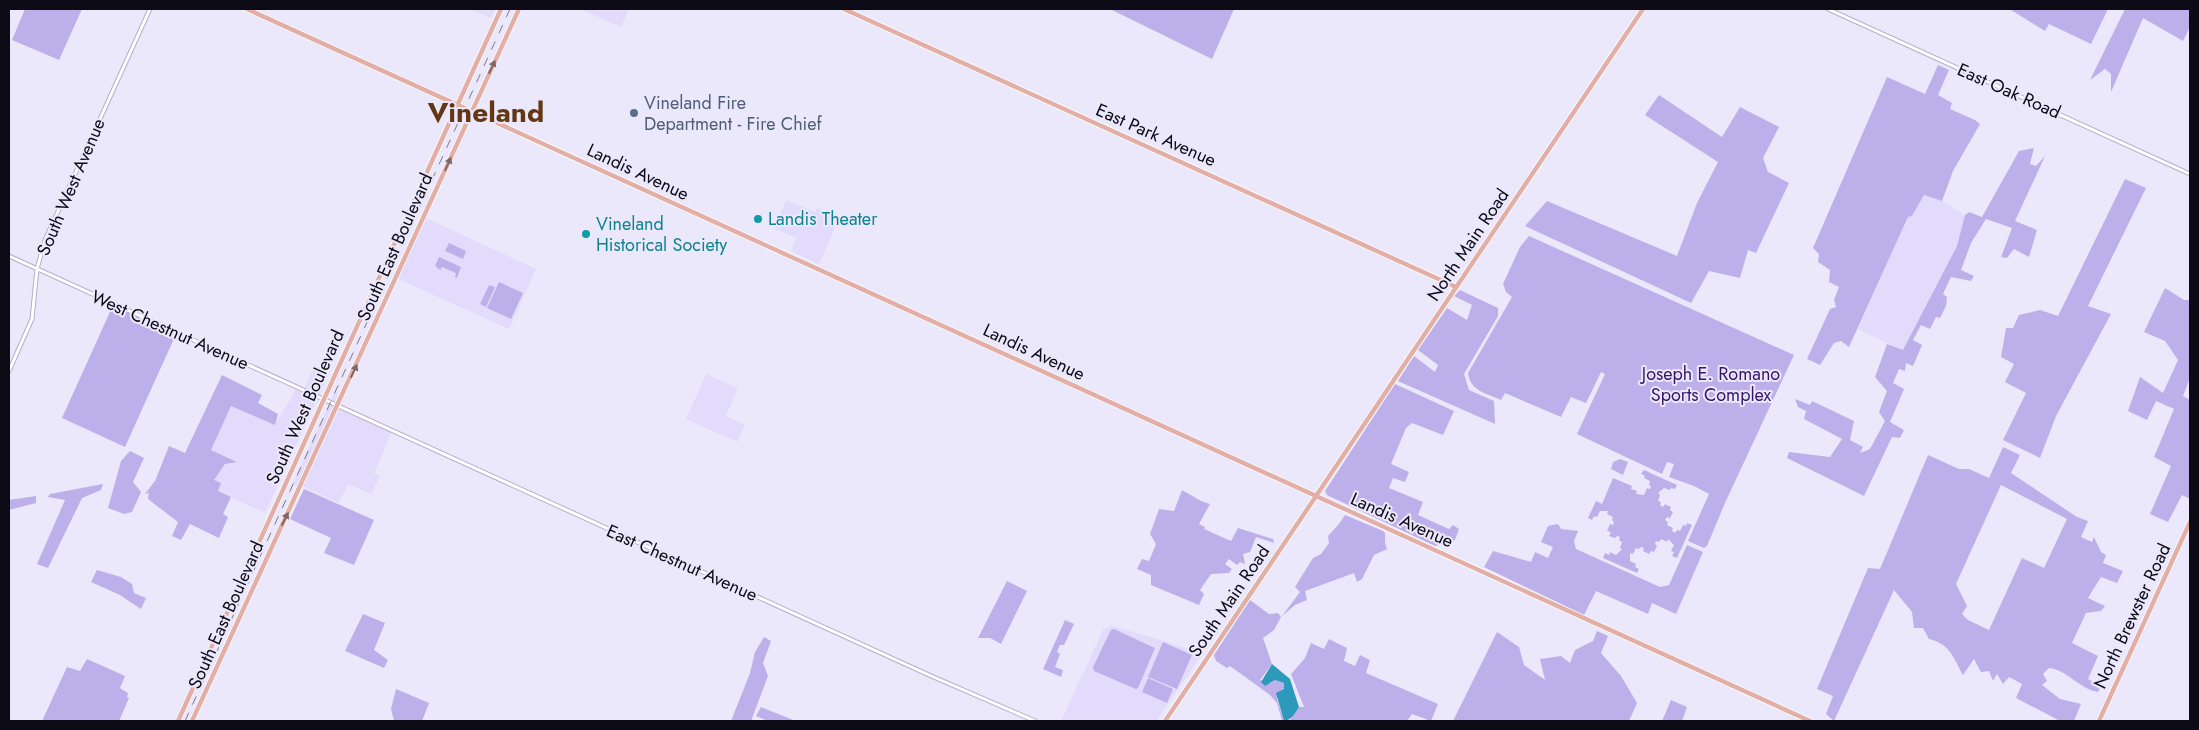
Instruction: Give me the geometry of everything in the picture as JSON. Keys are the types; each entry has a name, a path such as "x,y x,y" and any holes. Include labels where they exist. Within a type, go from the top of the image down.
{"main road":[{"name":"Landis Avenue","path":"246,9 1810,721"},
{"name":"South West Boulevard","path":"178,721 501,9"},
{"name":"South East Boulevard","path":"192,721 519,9"},
{"name":"East Park Avenue","path":"844,9 1456,287"},
{"name":"North Main Road","path":"1316,496 1643,9"},
{"name":"South Main Road","path":"1164,721 1316,496"},
{"name":"North Brewster Road","path":"2099,721 2190,522"}],"street":[{"name":"South West Avenue","path":"9,371 32,319 37,269 55,217 150,9"},
{"name":"East Oak Road","path":"1828,9 2190,174"},
{"name":"West Chestnut Avenue","path":"9,256 331,403"},
{"name":"East Chestnut Avenue","path":"331,403 1034,721"}],"shaded area":[{"path":"470,9 495,9 491,18"},
{"path":"580,9 629,9 621,27"},
{"path":"1924,195 1942,201 1965,215 1957,246 1903,351 1858,329 1908,217 1912,216"},
{"path":"786,200 815,212 817,208 839,218 819,264 791,251 796,238 774,228"},
{"path":"424,217 536,269 509,329 396,278"},
{"path":"314,366 329,373 265,513 218,491 214,480 225,464 236,461 211,450 231,405 275,425 297,387 304,389"},
{"path":"706,374 738,388 726,416 745,425 737,442 686,419"},
{"path":"336,389 340,407 392,431 374,473 380,476 371,494 348,484 339,503 302,486 292,485"},
{"path":"1110,625 1203,653 1156,721 1061,721 1104,628 1108,628"}],"green space":[{"path":"25,9 82,9 59,60 12,40"},
{"path":"1110,9 1234,9 1212,59"},
{"path":"2012,9 2108,9 2091,44 2049,24 2045,31"},
{"path":"2125,9 2190,9 2190,27 2183,41 2143,18 2111,92 2111,74 2105,69 2090,80"},
{"path":"1938,65 1949,70 1938,95 1952,103 1950,109 1980,124 1953,171 1942,201 1924,195 1912,216 1908,217 1849,347 1841,341 1834,343 1820,365 1807,359 1830,309 1836,307 1834,300 1839,287 1829,282 1830,270 1818,262 1819,254 1813,248 1887,77 1925,94"},
{"path":"1659,95 1722,137 1740,107 1779,127 1763,158 1768,172 1789,183 1756,253 1748,250 1740,278 1709,271 1691,303 1525,226 1547,201 1677,256 1697,203 1718,162 1645,115"},
{"path":"2034,148 2030,164 2036,166 2045,156 2015,221 2037,230 2029,257 2014,249 2007,258 2001,257 2012,228 1986,219 1971,243 1961,270 1974,276 1971,281 1951,277 1943,294 1947,297 1946,306 1940,318 1936,317 1930,329 1921,325 1913,340 1922,345 1913,366 1906,363 1905,371 1899,369 1893,383 1904,389 1890,422 1904,430 1900,438 1892,437 1864,496 1787,458 1789,452 1830,457 1842,439 1804,419 1806,411 1798,407 1795,399 1810,405 1812,401 1854,421 1850,440 1863,447 1860,453 1870,449 1885,421 1879,412 1887,391 1875,377 1887,344 1903,350 1957,246 1965,215 1969,212 1982,217 2019,151"},
{"path":"2125,179 2146,188 2088,306 2111,314 2056,416 2040,458 2003,440 2026,393 2005,382 2014,364 2001,357 2006,328 2013,328 2019,315 2040,310 2058,316"},
{"name":"Joseph E. Romano Sports Complex","path":"1529,236 1794,355 1707,546 1704,548 1688,541 1709,494 1669,477 1674,464 1667,462 1662,474 1577,434 1605,374 1601,372 1586,403 1571,397 1561,417 1505,393 1501,400 1475,388 1469,379 1468,373 1512,297 1506,292 1503,284 1520,247"},
{"path":"449,243 466,251 463,259 445,251"},
{"path":"439,257 461,267 457,278 455,277 456,273 442,267 440,270 435,266"},
{"path":"499,282 523,293 511,319 487,308"},
{"path":"489,285 495,287 486,307 480,304"},
{"path":"2165,288 2184,300 2190,300 2190,378 2183,396 2190,400 2190,499 2182,495 2168,522 2150,514 2171,466 2154,457 2174,409 2156,401 2147,420 2128,411 2140,377 2163,393 2178,360 2165,341 2144,332"},
{"path":"1460,290 1498,308 1498,316 1464,374 1469,390 1494,401 1495,424 1398,381 1414,356 1435,372 1438,365 1418,350 1447,308 1467,320 1472,305 1454,296"},
{"path":"114,303 177,332 125,447 62,418"},
{"path":"222,375 262,395 258,403 278,414 275,425 231,406 211,450 237,462 225,464 214,480 221,483 218,491 231,497 223,514 228,517 219,538 190,524 181,540 172,536 178,522 148,499 149,493 145,494 155,481 169,446 185,453"},
{"path":"1395,384 1454,411 1443,435 1412,423 1406,428 1391,464 1409,472 1405,482 1393,478 1389,488 1423,502 1418,515 1449,529 1453,525 1459,529 1455,540 1435,546 1327,495 1325,491"},
{"path":"2003,447 2020,455 2011,473 2077,517 2088,521 2081,537 2092,542 2094,537 2101,552 2106,555 2103,563 2123,571 2117,583 2101,577 2088,598 2105,606 2101,611 2086,613 2072,643 2098,656 2088,679 2101,686 2098,692 2085,687 2056,669 2049,668 2043,674 2047,681 2042,685 2060,699 2081,704 2074,721 2060,721 2016,698 2022,684 2009,677 2003,684 1997,674 1993,681 1989,671 1981,672 1974,659 1963,675 1950,652 1942,644 1929,639 1923,628 1914,628 1912,612 1894,590 1834,721 1826,714 1833,696 1817,689 1868,568 1880,569 1928,455 1959,469 1969,469 1989,478","holes":["2001,485 2067,519 2044,568 2022,558 1989,630 1968,620 1962,614 1967,606 1956,584"]},
{"path":"130,451 144,458 133,482 141,492 132,512 124,514 108,508 121,461"},
{"path":"1620,459 1628,462 1623,475 1611,469 1613,462"},
{"path":"1644,470 1677,485 1675,489 1664,488 1658,493 1660,495 1658,501 1661,502 1660,505 1663,507 1665,504 1671,507 1670,510 1673,512 1670,518 1667,517 1665,520 1668,522 1667,525 1673,528 1672,531 1675,533 1677,530 1680,531 1683,525 1686,526 1687,523 1692,525 1677,558 1672,556 1674,552 1671,551 1674,545 1668,539 1667,542 1661,539 1659,542 1656,541 1655,544 1657,546 1654,552 1651,551 1649,554 1643,551 1644,548 1641,547 1639,549 1636,548 1633,554 1630,553 1630,561 1636,564 1635,567 1639,569 1637,573 1603,558 1605,553 1609,555 1610,552 1616,555 1622,549 1620,548 1622,542 1619,540 1620,537 1609,536 1611,532 1607,531 1610,524 1613,525 1614,522 1612,520 1613,517 1607,514 1608,511 1600,511 1597,517 1594,516 1592,520 1588,518 1596,501 1602,504 1613,478 1632,486 1631,489 1637,491 1636,494 1644,495 1647,488 1650,489 1651,486 1649,485 1650,481 1641,474"},
{"path":"103,484 101,490 82,498 48,568 37,564 65,500 48,497 50,494"},
{"path":"304,489 374,520 354,565 324,553 331,538 290,519"},
{"path":"1182,490 1210,504 1199,524 1205,527 1204,529 1231,541 1238,528 1273,539 1274,543 1256,537 1250,552 1243,554 1245,564 1240,562 1237,565 1229,559 1225,564 1232,569 1229,573 1211,574 1200,590 1204,594 1199,605 1151,585 1151,575 1137,569 1142,559 1149,561 1156,544 1150,534 1159,509 1174,511"},
{"path":"36,496 36,503 9,510 9,500"},
{"path":"1345,515 1383,531 1385,533 1387,549 1374,555 1362,579 1357,582 1354,573 1305,591 1307,600 1295,605 1282,616 1300,592 1295,587 1313,558 1321,554 1329,543 1328,536"},
{"path":"1558,524 1561,529 1578,531 1574,541 1576,549 1660,587 1669,585 1687,545 1703,552 1676,614 1652,603 1648,614 1596,591 1584,615 1484,567 1493,551 1531,562 1535,552 1548,558 1553,547 1541,542 1548,526"},
{"path":"97,570 121,577 132,584 134,593 146,598 141,609 120,595 91,582"},
{"path":"1007,581 1027,591 1001,644 990,638 978,638"},
{"path":"1250,600 1269,614 1278,613 1281,617 1274,630 1263,638 1272,664 1260,680 1271,683 1275,680 1284,683 1286,686 1280,692 1277,699 1284,721 1282,721 1277,703 1270,695 1230,666 1227,668 1216,661 1214,655"},
{"path":"363,614 385,623 374,650 388,660 384,668 345,651"},
{"path":"1065,620 1074,624 1064,645 1060,645 1057,652 1060,654 1055,667 1063,670 1061,677 1043,669"},
{"path":"1114,629 1155,648 1136,689 1094,671 1093,667 1111,630"},
{"path":"1597,631 1608,636 1601,653 1621,676 1637,703 1629,721 1453,721 1497,632 1519,647 1524,665 1545,680 1540,659 1561,656 1570,663 1575,650 1593,641"},
{"path":"764,637 771,641 763,663 768,676 751,721 731,721 750,673 755,652"},
{"path":"1329,639 1347,648 1344,661 1355,666 1360,655 1370,660 1366,673 1438,704 1431,721 1412,714 1407,721 1284,721 1290,720 1299,707 1304,707 1291,674 1305,658 1311,643 1324,649"},
{"path":"1163,642 1192,655 1177,689 1148,677"},
{"path":"87,659 125,676 120,688 128,693 127,697 129,698 119,721 42,721 67,667 80,671"},
{"path":"1148,678 1173,689 1167,703 1142,692"},
{"path":"396,689 429,703 422,721 394,721 391,709"},
{"path":"1671,700 1687,707 1682,721 1662,721"},
{"path":"761,707 796,721 768,721 756,716"}],"water":[{"path":"1272,664 1290,679 1299,707 1293,716 1284,721 1276,693 1284,689 1284,683 1275,680 1265,686 1261,682"}],"railway":[{"path":"185,721 510,9"}],"place":[{"name":"Vineland Fire Department - Fire Chief","path":"634,113"},
{"name":"Landis Theater","path":"758,219"},
{"name":"Vineland Historical Society","path":"586,234"}],"district":[{"name":"Vineland","path":"486,112"}]}
